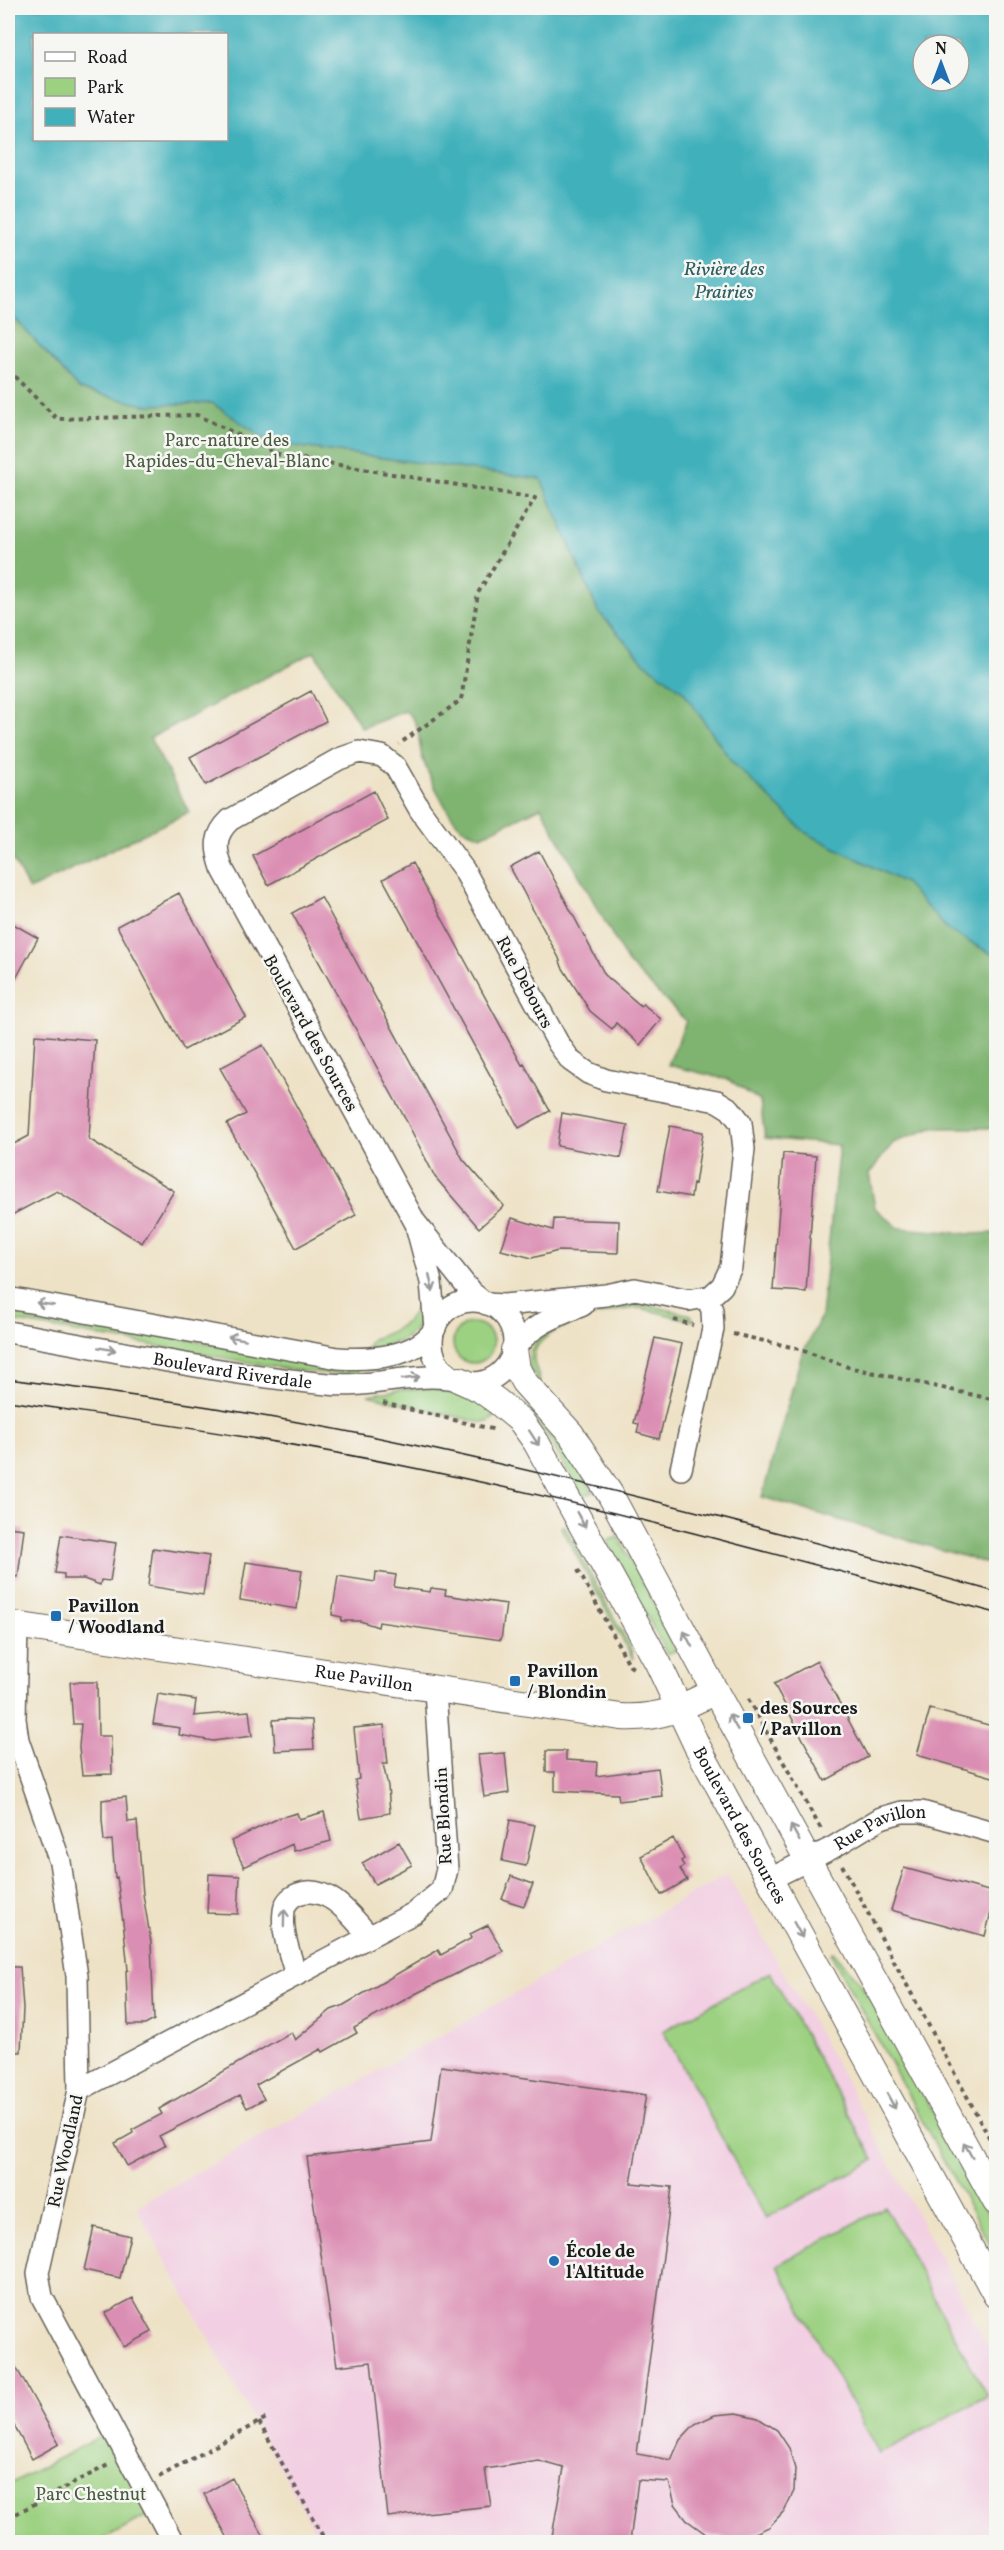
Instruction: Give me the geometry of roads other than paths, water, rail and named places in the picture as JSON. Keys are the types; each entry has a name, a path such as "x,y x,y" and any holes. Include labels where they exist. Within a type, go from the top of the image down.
{"street":[{"name":"Rue Debours","path":"217,841 221,830 230,820 339,759 359,752 382,756 395,766 420,810 464,870 558,1043 571,1061 596,1077 717,1101 736,1115 743,1129 744,1149 733,1257 725,1282 707,1298"},
{"name":"Boulevard des Sources","path":"217,841 216,850 222,868 415,1222 471,1292 486,1304"},
{"name":"Boulevard des Sources","path":"415,1222 431,1282 435,1328"},
{"path":"606,1295 541,1324 525,1336 514,1350 507,1366 496,1376 483,1382 460,1380 444,1370 435,1357 432,1344 435,1328 445,1313 459,1303 519,1305 640,1289 689,1300 707,1298 712,1310 713,1329 681,1469"},
{"name":"Boulevard Riverdale","path":"8,1298 338,1358 378,1357 401,1351 424,1340 435,1328"},
{"path":"486,1304 498,1310 508,1321 514,1338 517,1369 524,1382 571,1434 606,1487 715,1691 996,2202"},
{"name":"Boulevard Riverdale","path":"8,1332 262,1376 327,1384 363,1385 430,1376 460,1380"},
{"name":"Boulevard des Sources","path":"460,1380 480,1389 498,1402 520,1421 536,1442 586,1529 697,1746 996,2295"},
{"name":"Rue Pavillon","path":"12,1625 621,1717 643,1717 680,1710 715,1691"},
{"name":"Rue Woodland","path":"12,1625 15,1719 18,1740 60,1862 77,1976 78,2090 38,2273 42,2296 173,2542"},
{"name":"Rue Blondin","path":"78,2090 414,1913 442,1890 447,1869 435,1690"},
{"name":"Rue Pavillon","path":"770,1879 881,1818 902,1812 922,1812 996,1833"},
{"path":"296,1975 283,1921 284,1908 294,1896 303,1892 316,1892 332,1900 348,1912 369,1936"}],"water":[{"name":"Rivière des Prairies","path":"8,8 996,8 996,956 949,931 905,883 806,833 732,762 683,691 644,662 598,611 541,479 271,443 212,403 144,405 79,389 8,311"}],"tram line":[{"path":"8,1379 209,1407 409,1444 704,1513 996,1592"},
{"path":"8,1401 305,1447 479,1482 702,1535 996,1613"}],"place":[{"name":"Pavillon / Woodland","path":"56,1616"},
{"name":"Pavillon / Blondin","path":"515,1681"},
{"name":"des Sources / Pavillon","path":"748,1718"},
{"name":"École de l'Altitude","path":"554,2261"}],"park label":[{"name":"Parc-nature des Rapides-du-Cheval-Blanc","path":"227,450"},
{"name":"Parc Chestnut","path":"91,2494"}]}
